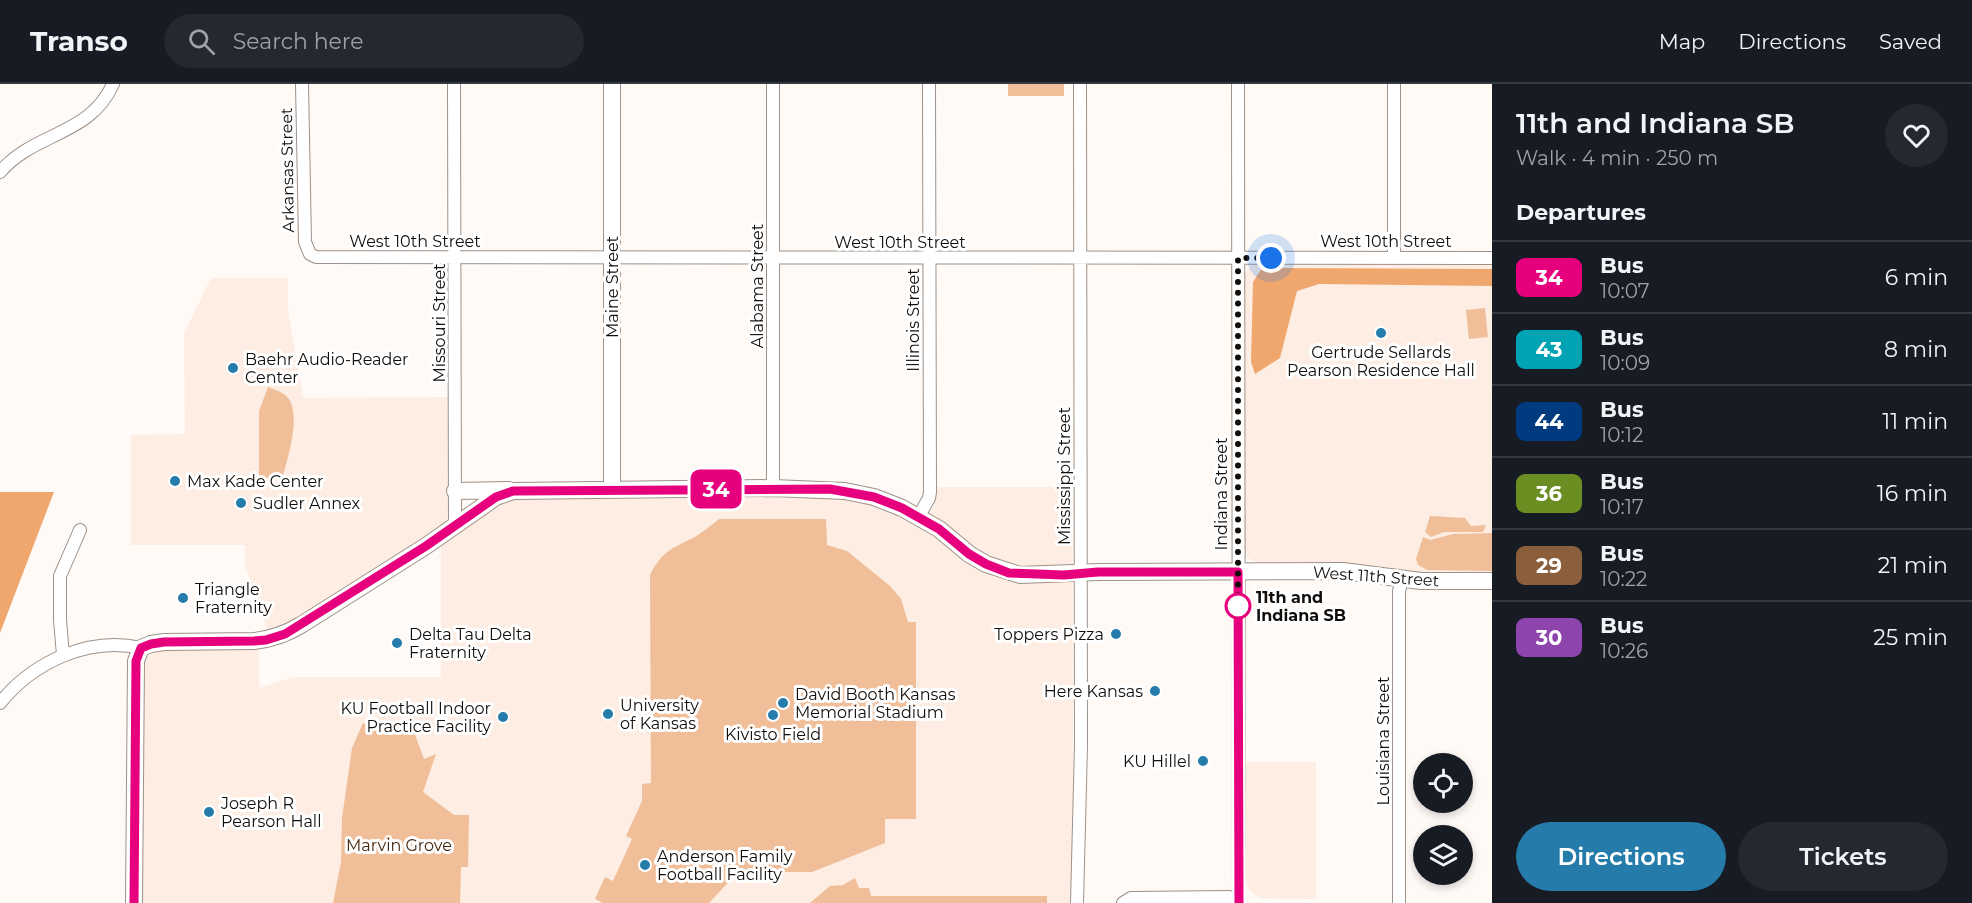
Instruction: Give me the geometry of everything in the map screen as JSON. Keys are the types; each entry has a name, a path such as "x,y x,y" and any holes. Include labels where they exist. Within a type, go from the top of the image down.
{"street":[{"path":"0,172 23,151 83,121 101,104 113,84"},
{"name":"Arkansas Street","path":"302,84 305,242 310,254"},
{"name":"Missouri Street","path":"454,84 455,526"},
{"name":"Maine Street","path":"612,84 612,490"},
{"name":"Alabama Street","path":"773,84 773,488"},
{"name":"Illinois Street","path":"919,516 930,492 929,84"},
{"name":"Mississippi Street","path":"1077,903 1081,745 1080,84"},
{"name":"Indiana Street","path":"1238,84 1238,903"},
{"path":"1394,84 1394,258"},
{"name":"West 10th Street","path":"310,254 323,258 1492,258"},
{"name":"West 11th Street","path":"456,491 773,488 856,492 884,500 919,516 969,554 998,570 1020,575 1343,571 1402,579 1492,581"},
{"path":"0,703 33,671 63,656 103,647 141,648 164,642 254,641 285,634 455,526 496,497 521,490"},
{"path":"63,656 60,576 80,530"},
{"name":"Louisiana Street","path":"1399,903 1399,591 1402,579"},
{"path":"134,903 136,661 141,648"},
{"path":"1123,903 1131,898 1229,897 1238,903"}],"shaded area":[{"path":"1253,265 1492,265 1492,574 1422,574 1280,566 1247,558 1245,553 1245,276 1248,268"},
{"path":"1262,268 1492,269 1492,286 1319,284 1297,291 1280,358 1255,374 1251,362 1253,282"},
{"path":"211,278 288,278 288,311 303,398 449,397 449,514 445,524 300,620 268,632 245,565 245,545 131,545 131,435 185,434 184,334"},
{"name":"University of Kansas","path":"937,487 1072,487 1074,903 141,903 143,665 148,657 160,649 259,647 259,688 293,677 441,677 441,543 493,507 515,497 825,494 862,502 895,515 921,529 934,506"},
{"path":"0,492 54,492 0,633"},
{"path":"1243,762 1316,762 1316,899 1263,898 1255,896 1248,888 1245,874"}],"green space":[{"path":"1008,84 1064,84 1064,96 1008,96"},
{"path":"1485,308 1488,337 1469,339 1466,310"},
{"path":"268,387 289,399 294,417 290,451 282,480 259,477 259,411"},
{"path":"1430,516 1465,518 1471,526 1486,525 1483,532 1444,532 1431,537 1425,532"},
{"name":"David Booth Kansas Memorial Stadium","path":"719,519 826,519 827,545 847,551 890,586 901,599 908,622 916,622 916,819 885,819 885,843 812,872 738,872 709,903 603,903 595,899 605,877 613,881 632,839 626,836 642,801 642,784 651,783 650,575 667,552 698,535"},
{"path":"1492,533 1492,571 1427,570 1418,565 1416,559 1423,537 1430,540 1453,534"},
{"name":"Marvin Grove","path":"363,723 382,731 411,724 424,759 436,754 423,792 454,815 469,815 468,867 461,867 460,903 333,903 341,862 342,818 352,748"},
{"path":"855,878 859,888 869,888 871,896 1047,896 1047,903 810,903 830,886 843,885"}],"bus line":[{"name":"34","path":"134,903 136,661 141,648 164,642 266,640 285,634 426,546 496,497 513,491 754,488 830,489 856,492 884,500 919,516 986,564 998,570 1020,575 1098,572 1238,572 1239,903"}],"place":[{"name":"Gertrude Sellards Pearson Residence Hall","path":"1381,333"},
{"name":"Baehr Audio-Reader Center","path":"233,368"},
{"name":"Max Kade Center","path":"175,481"},
{"name":"Sudler Annex","path":"241,503"},
{"name":"Triangle Fraternity","path":"183,598"},
{"name":"11th and Indiana SB","path":"1238,606"},
{"name":"Toppers Pizza","path":"1116,634"},
{"name":"Delta Tau Delta Fraternity","path":"397,643"},
{"name":"Here Kansas","path":"1155,691"},
{"name":"David Booth Kansas Memorial Stadium","path":"783,703"},
{"name":"University of Kansas","path":"608,714"},
{"name":"Kivisto Field","path":"773,715"},
{"name":"KU Football Indoor Practice Facility","path":"503,717"},
{"name":"KU Hillel","path":"1203,761"},
{"name":"Joseph R Pearson Hall","path":"209,812"},
{"name":"Anderson Family Football Facility","path":"645,865"}],"route":[{"path":"1238,606 1238,258 1271,258"}]}
